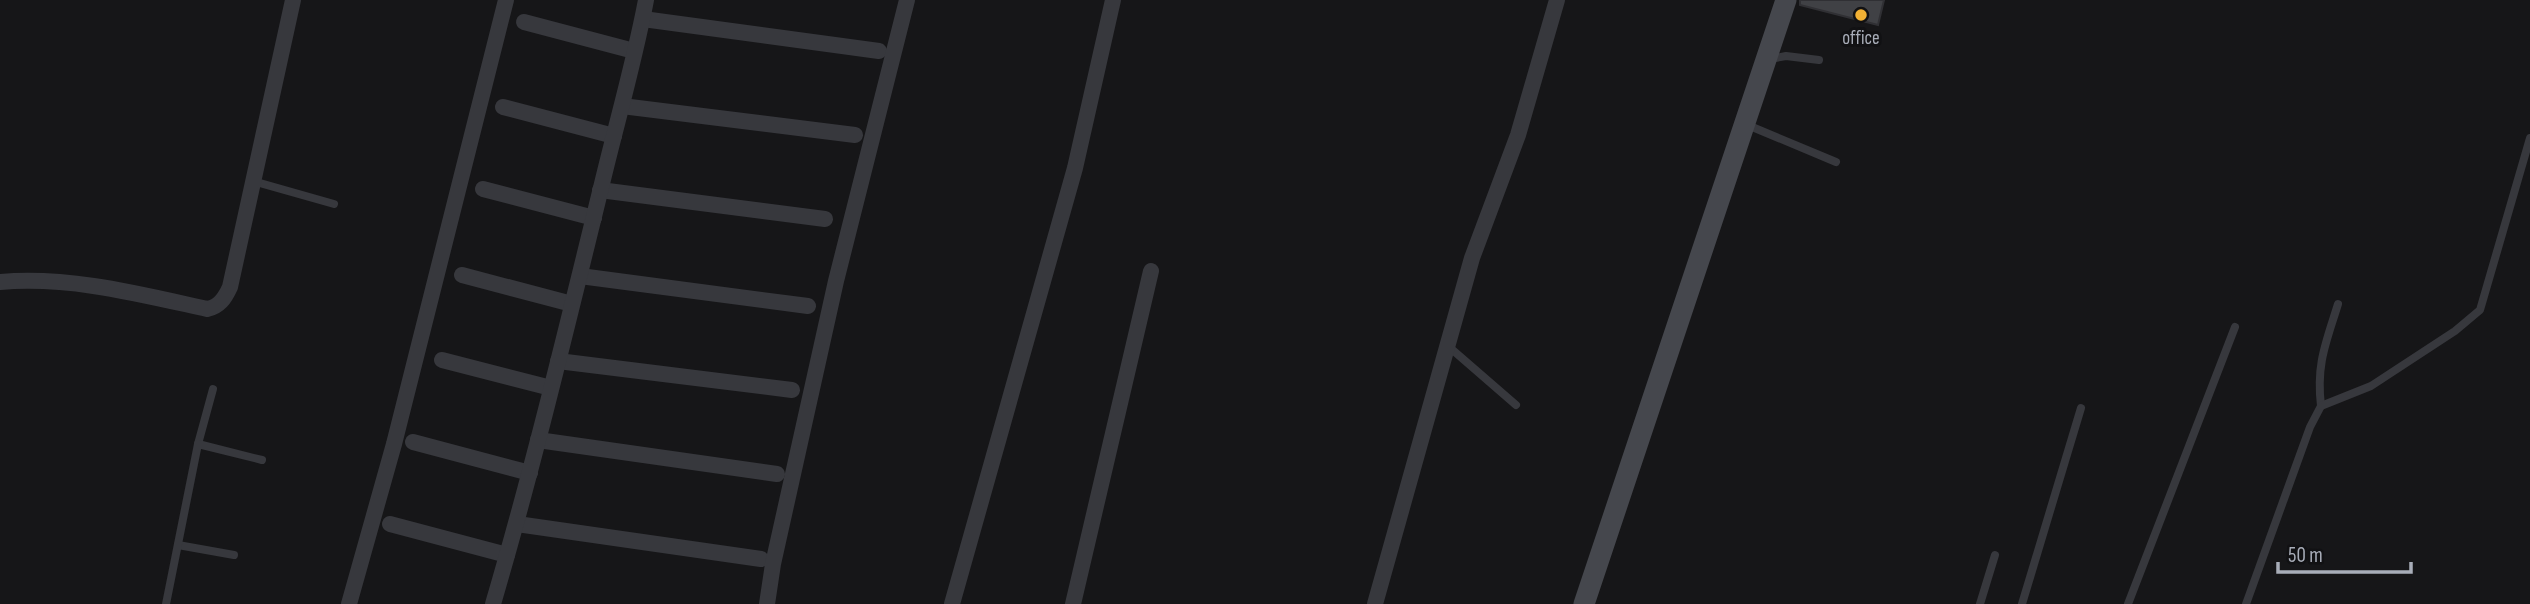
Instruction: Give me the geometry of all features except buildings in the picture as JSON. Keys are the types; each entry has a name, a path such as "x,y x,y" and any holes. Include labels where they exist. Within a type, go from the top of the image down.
{"street":[{"path":"0,282 24,280 82,284 207,309 215,308 230,287 293,0"},
{"path":"349,604 394,444 506,0"},
{"path":"493,604 517,524 580,276 646,0"},
{"path":"767,604 773,564 836,281 907,0"},
{"path":"952,604 1074,168 1113,0"},
{"path":"1375,604 1472,258 1518,135 1557,0"},
{"path":"1584,604 1786,0"},
{"path":"643,19 879,51"},
{"path":"524,22 634,51"},
{"path":"622,106 855,135"},
{"path":"503,107 614,136"},
{"path":"483,189 594,218"},
{"path":"600,190 825,219"},
{"path":"1073,604 1151,271"},
{"path":"462,275 572,304"},
{"path":"580,276 808,306"},
{"path":"442,360 551,388"},
{"path":"558,361 792,390"},
{"path":"538,440 777,474"},
{"path":"413,442 530,473"},
{"path":"390,524 507,555"},
{"path":"517,524 761,559"}],"lane":[{"path":"1765,60 1786,56 1819,60"},
{"path":"1744,123 1836,162"},
{"path":"2246,604 2309,426 2321,406 2371,386 2455,331 2480,310 2530,138"},
{"path":"253,181 334,204"},
{"path":"2321,406 2318,379 2320,360 2338,304"},
{"path":"2127,604 2235,327"},
{"path":"1448,346 1516,405"},
{"path":"166,604 198,444 213,389"},
{"path":"2022,604 2081,408"},
{"path":"198,444 261,460"},
{"path":"178,545 234,555"},
{"path":"1980,604 1995,555"}],"place":[{"name":"office","path":"1861,15"}]}
